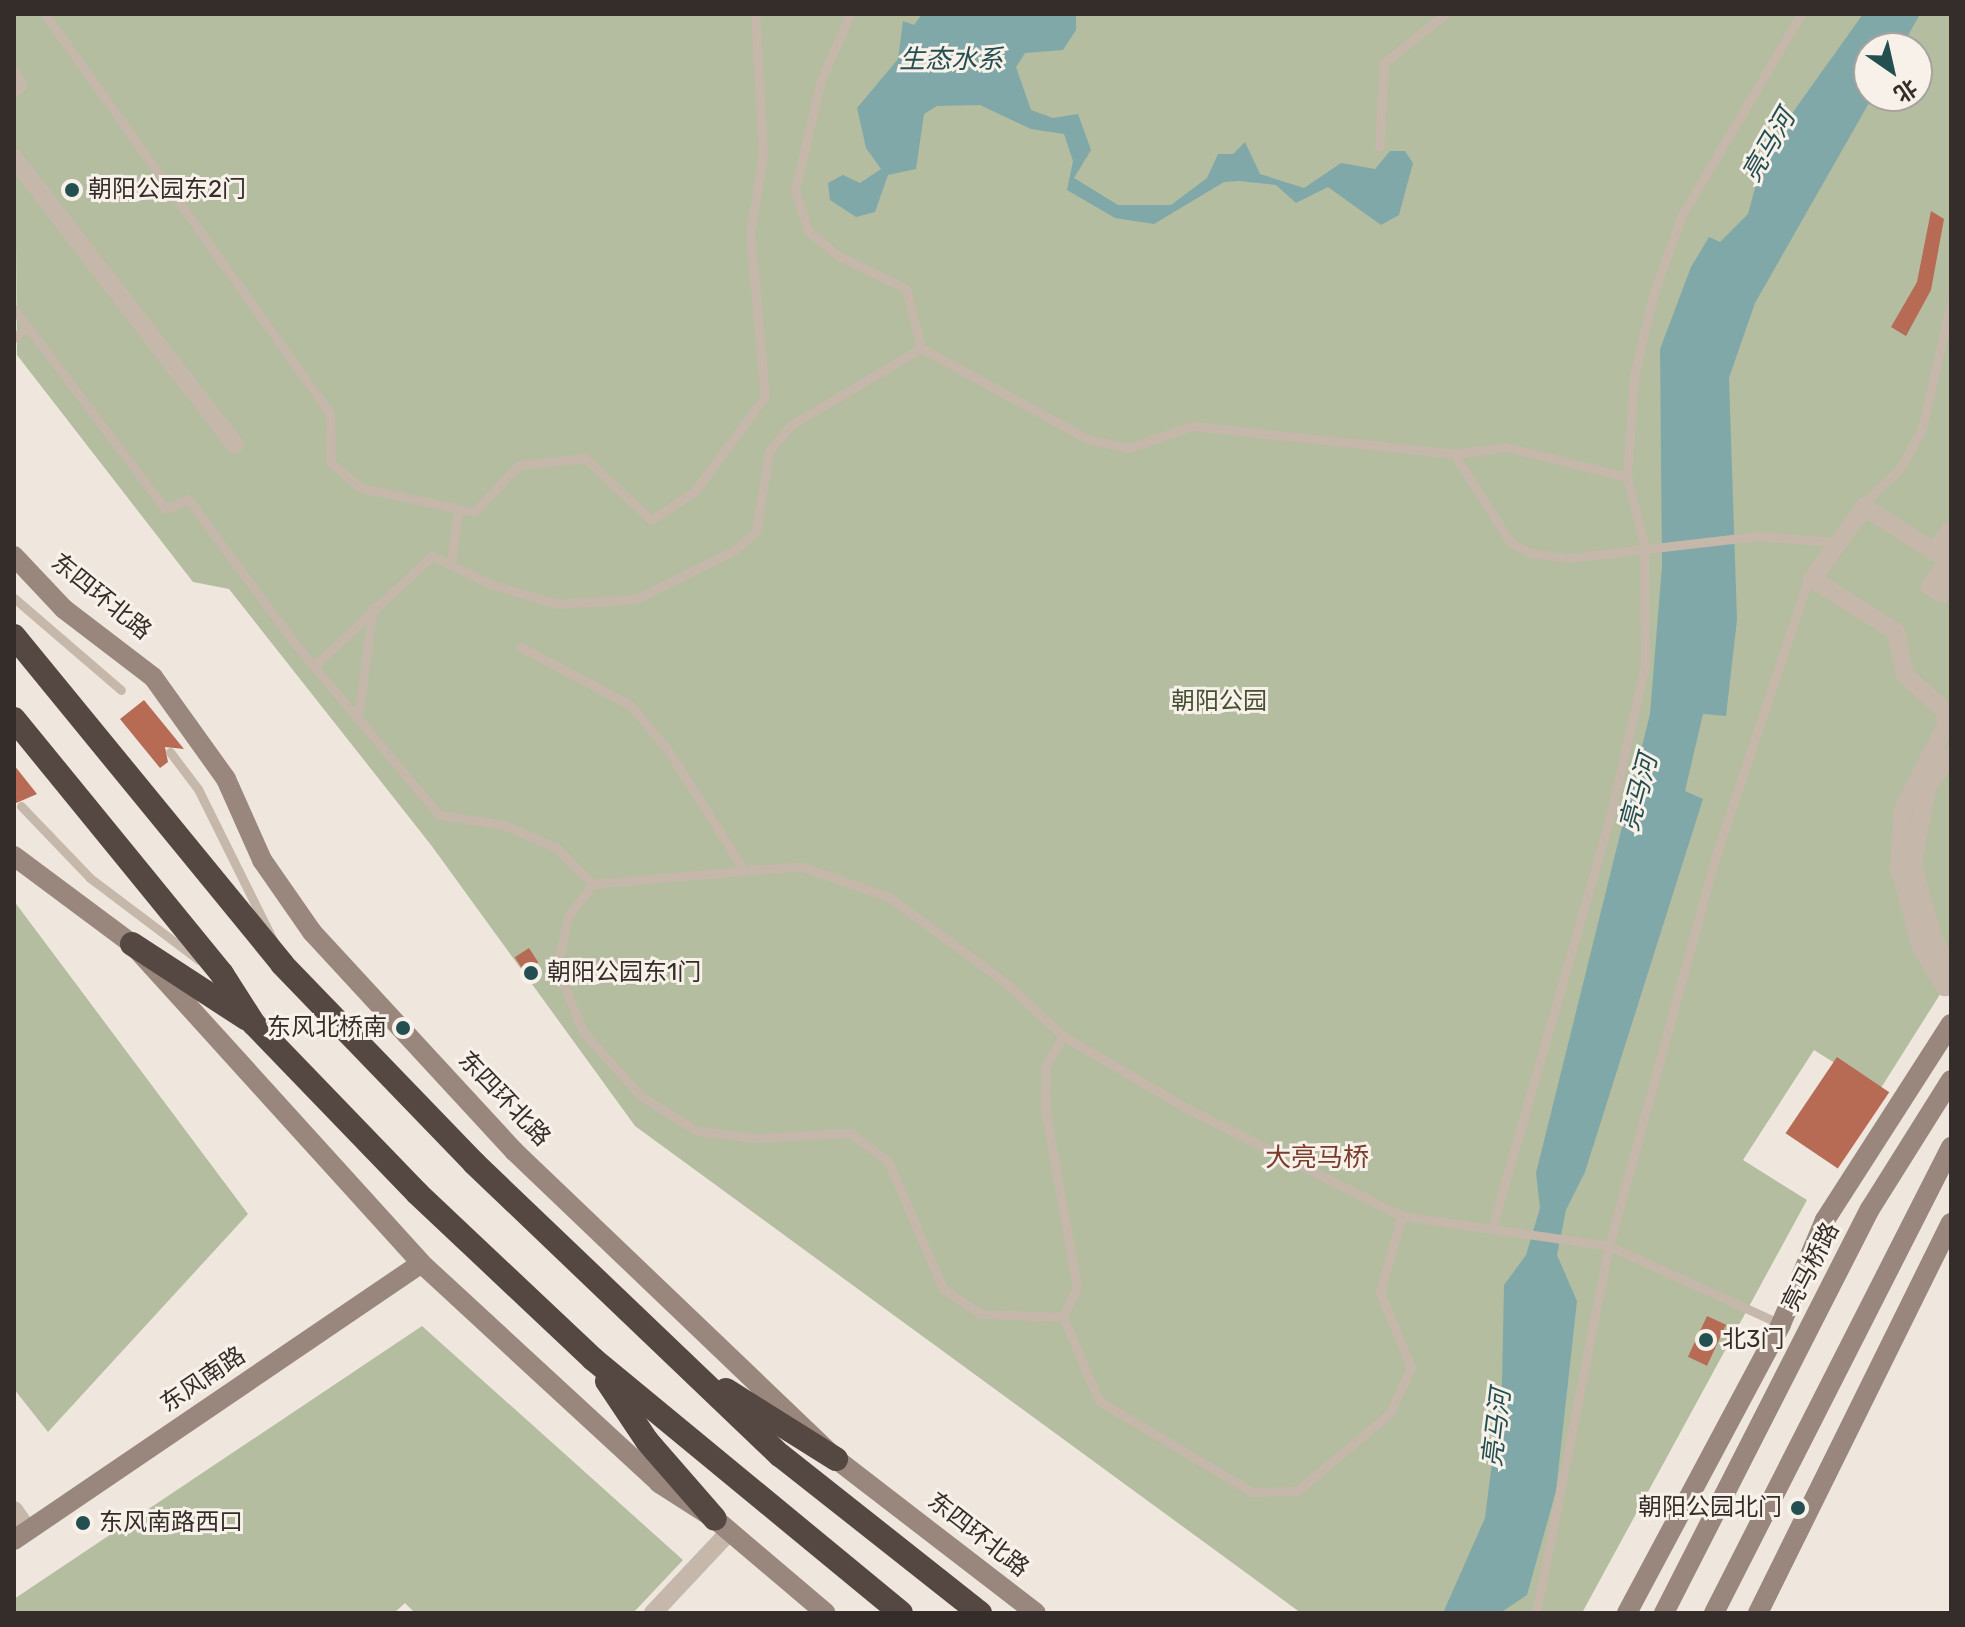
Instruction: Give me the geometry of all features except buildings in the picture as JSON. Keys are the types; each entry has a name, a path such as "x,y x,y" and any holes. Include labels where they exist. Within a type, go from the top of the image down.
{"highway":[{"path":"14,636 282,964 677,1359 780,1455 980,1613"},
{"path":"14,719 222,974 254,1024 417,1193 593,1359 901,1613"},
{"path":"132,944 254,1024"},
{"path":"593,1359 647,1441 722,1526"},
{"path":"677,1359 836,1459"}],"street":[{"path":"14,158 235,445"},
{"path":"1951,529 1935,552 1864,507 1812,579 1896,632 1905,675 1945,711 1946,725 1903,809 1899,868 1921,947 1945,987 1951,977"},
{"name":"东四环北路","path":"14,556 54,600 153,677 226,779 262,860 312,932 391,1023 836,1459 1036,1613"},
{"path":"1951,557 1930,586 1942,594 1951,582"},
{"path":"1951,755 1927,787 1913,864 1933,939 1951,969"},
{"path":"14,856 132,944 421,1263 659,1483 722,1526 826,1613"},
{"path":"1627,1613 1781,1324 1858,1161 1951,1024"},
{"name":"亮马桥路","path":"1664,1613 1870,1209 1951,1080"},
{"path":"1714,1613 1951,1147"},
{"path":"1758,1613 1951,1223"},
{"name":"东风南路","path":"21,1535 421,1263"},
{"path":"1708,1526 1728,1424"},
{"path":"14,1510 21,1535"},
{"path":"653,1613 722,1526"}],"lane":[{"path":"45,14 330,414 331,463 361,488 474,512 519,465 585,458 651,520 695,491 765,396 750,234 763,155 755,14"},
{"path":"850,14 821,80 795,190 809,232 839,256 906,289 921,348 1087,439 1129,448 1193,426 1454,454 1506,447 1627,477"},
{"path":"1379,147 1384,63 1445,14"},
{"path":"1493,1225 1610,817 1645,665 1644,544 1627,477 1634,376 1682,215 1801,14"},
{"path":"14,70 22,86 14,92"},
{"path":"1536,1613 1609,1246 1716,855 1809,575 1833,542 1899,470 1922,429 1951,301"},
{"path":"14,309 165,509 188,499 358,717 439,815 504,825 544,842 592,884"},
{"path":"14,338 27,327"},
{"path":"316,664 373,607 432,556 451,562 493,585 558,604 636,599 735,550 756,531 769,451 791,425 921,348"},
{"path":"1454,454 1510,542 1531,553 1568,558 1644,544 1744,536 1833,542"},
{"path":"451,562 458,509"},
{"path":"14,598 121,690"},
{"path":"358,717 373,607"},
{"path":"521,647 630,705 668,750 742,867"},
{"path":"170,752 264,914 282,964"},
{"path":"21,806 138,919 222,974"},
{"path":"1063,1317 981,1314 943,1289 888,1161 850,1133 754,1138 697,1131 641,1096 583,1032 557,968 568,917 592,884 742,867 800,866 889,897 1006,983 1063,1036 1188,1109 1402,1216 1493,1225 1609,1246 1781,1324"},
{"path":"1063,1036 1046,1065 1045,1108 1077,1287 1063,1317 1099,1401 1252,1492 1297,1491 1390,1413 1411,1367 1380,1292 1402,1216"}],"green space":[{"name":"朝阳公园","path":"14,14 1951,14 1951,977 1879,1091 1814,1050 1743,1160 1807,1200 1582,1613 1301,1613 635,1126 431,845 229,589 193,582 17,355"},
{"path":"14,901 248,1214 48,1432 14,1389"},
{"path":"422,1326 683,1560 633,1613 415,1613 405,1603 394,1613 14,1613 14,1599"}],"water":[{"name":"生态水系","path":"922,14 1076,14 1076,30 1063,50 1025,53 1016,67 1031,110 1053,118 1078,114 1091,150 1074,178 1118,205 1171,205 1207,178 1218,154 1233,154 1245,142 1260,174 1304,188 1341,163 1375,169 1390,151 1405,151 1413,163 1399,215 1381,225 1328,187 1296,203 1276,185 1239,181 1224,182 1154,224 1115,218 1067,190 1073,161 1064,134 1031,129 980,105 937,106 924,114 916,169 888,175 875,212 856,217 830,200 828,183 843,175 860,183 881,169 866,148 857,108 898,59 903,21 914,25"},
{"name":"亮马河","path":"1863,14 1920,14 1910,32 1853,32 1853,112 1864,112 1755,303 1729,378 1737,620 1726,716 1703,714 1685,791 1703,799 1585,1172 1566,1210 1557,1255 1577,1301 1556,1491 1527,1595 1500,1613 1443,1613 1485,1518 1502,1383 1504,1285 1526,1255 1540,1208 1536,1173 1650,714 1662,566 1660,349 1691,267 1709,237 1720,242 1748,214 1759,173 1753,168"}],"place":[{"name":"朝阳公园东2门","path":"72,190"},
{"name":"朝阳公园东1门","path":"531,973"},
{"name":"东风北桥南","path":"403,1028"},
{"name":"北3门","path":"1706,1340"},
{"name":"朝阳公园北门","path":"1798,1508"},
{"name":"东风南路西口","path":"83,1523"}],"district":[{"name":"大亮马桥","path":"1317,1158"}]}
